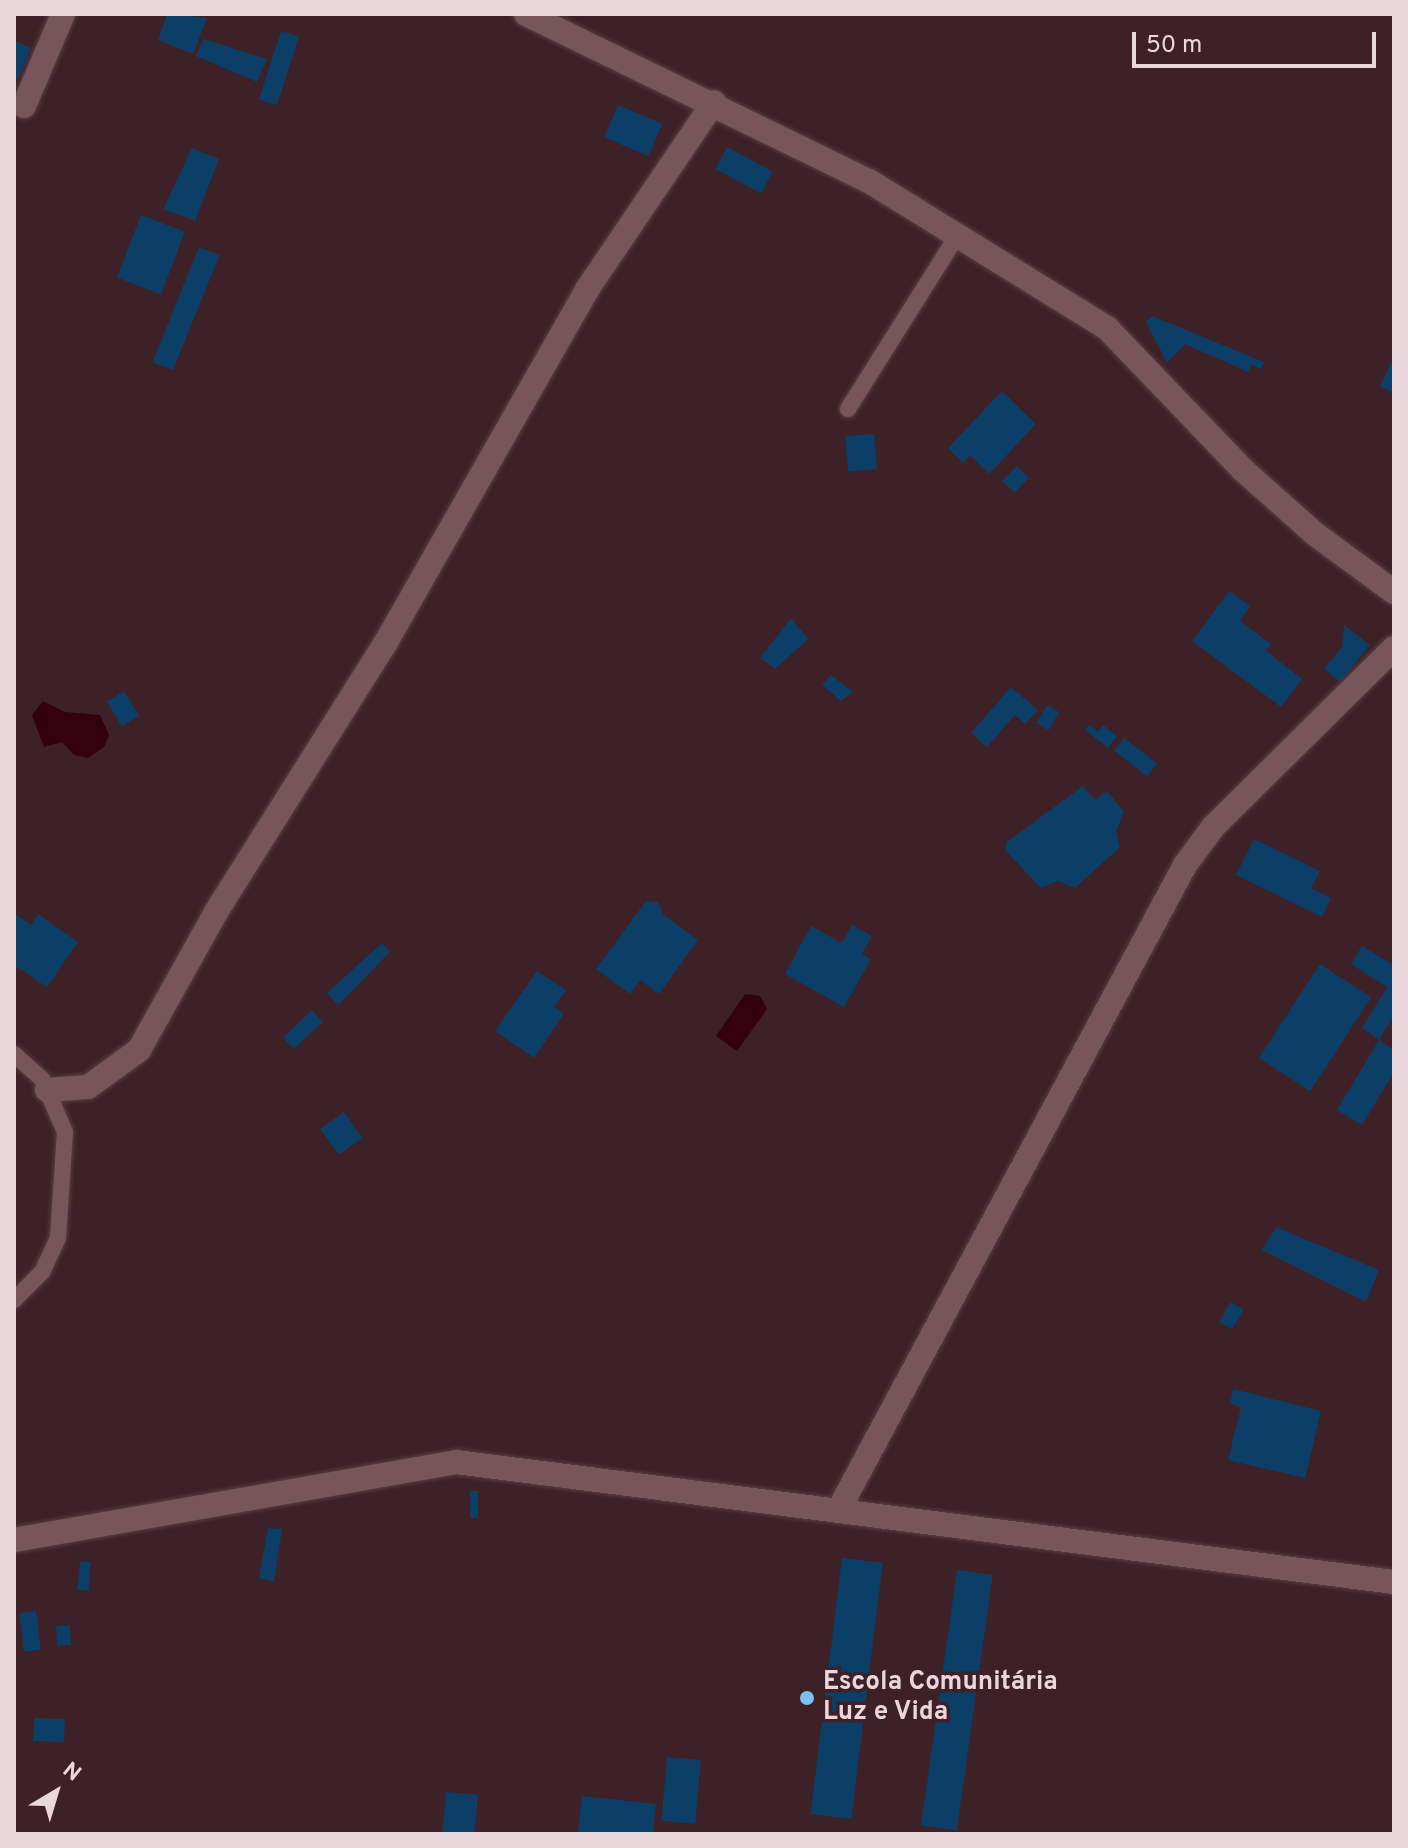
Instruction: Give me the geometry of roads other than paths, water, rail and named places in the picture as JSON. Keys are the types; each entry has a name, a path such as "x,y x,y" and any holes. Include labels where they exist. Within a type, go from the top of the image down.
{"street":[{"path":"24,106 63,14"},
{"path":"526,14 714,102 959,233 1107,328 1243,470 1315,534 1394,592"},
{"path":"47,1090 88,1087 139,1050 216,912 385,644 586,291 714,102"},
{"path":"839,1509 1185,865 1214,826 1394,648"},
{"path":"14,1540 456,1462 1394,1582"}],"lane":[{"path":"848,409 959,233"},
{"path":"14,1054 47,1090 65,1132 58,1238 42,1272 14,1300"}],"place":[{"name":"Escola Comunitária Luz e Vida","path":"807,1698"}]}
